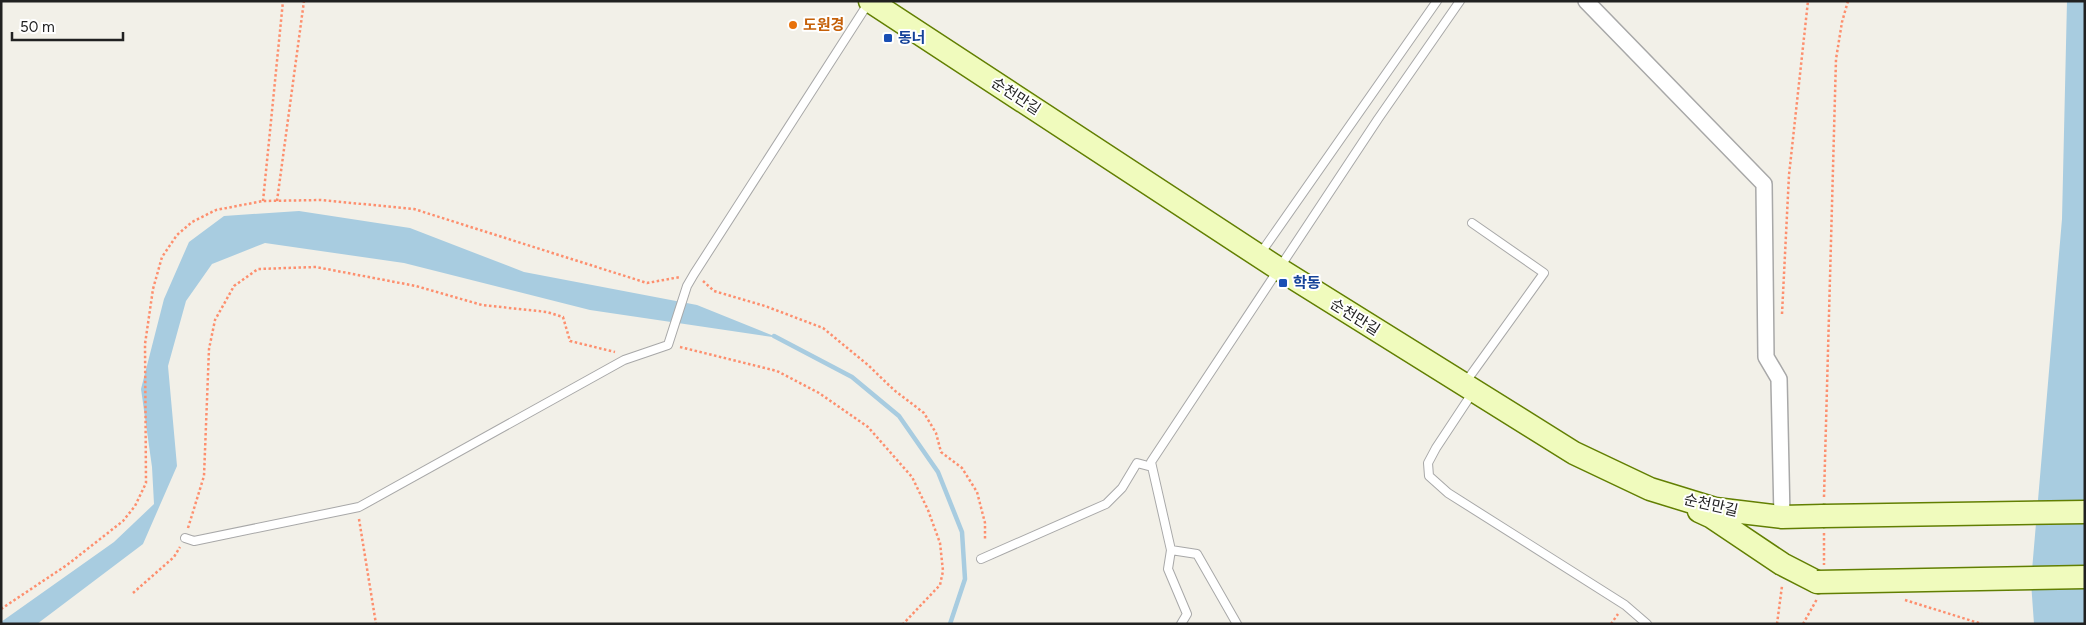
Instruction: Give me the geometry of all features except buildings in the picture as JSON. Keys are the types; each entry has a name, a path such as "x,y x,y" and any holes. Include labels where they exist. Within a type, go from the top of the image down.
{"street":[{"name":"순천만길","path":"870,1 1258,256 1574,452 1650,489 1714,509 1782,517 2085,512"},
{"path":"1586,1 1764,184 1766,357 1779,379 1782,517"},
{"path":"1650,489 1712,517 1782,564 1820,582 2085,577"}],"lane":[{"path":"185,538 194,541 359,507 624,360 668,346 687,286 694,274 870,1"},
{"path":"1258,256 1437,1"},
{"path":"1181,624 1187,614 1168,569 1171,550 1151,462 1378,119 1460,1"},
{"path":"1472,224 1544,273 1469,387 1428,463 1429,476 1448,493 1625,605 1647,624"},
{"path":"981,559 1106,504 1122,488 1137,463 1152,468"},
{"path":"1171,550 1197,554 1237,624"}],"path":[{"path":"263,201 283,1"},
{"path":"277,201 304,1"},
{"path":"1781,320 1789,175 1808,1"},
{"path":"1803,624 1820,582 1824,517 1836,59 1842,22 1848,1"},
{"path":"1,609 74,559 123,521 135,506 146,482 145,344 153,289 162,257 177,234 192,222 216,210 263,201 321,200 414,209 647,283 694,274 714,291 765,306 823,328 924,413 936,433 941,452 962,468 977,492 985,523 985,540"},
{"path":"133,593 174,557 185,538 204,476 209,349 215,320 234,286 258,269 316,268 416,286 482,304 547,312 563,316 570,341 614,351 624,360"},
{"path":"668,346 686,347 777,371 819,393 868,427 912,477 928,510 940,543 943,571 940,585 903,624"},
{"path":"359,507 359,527 376,624"},
{"path":"1897,598 1982,624"}],"water":[{"path":"2067,1 2085,1 2085,624 2034,624 2031,582 2062,219"},
{"path":"299,211 410,228 524,272 697,305 779,338 590,310 404,263 265,243 212,264 186,301 168,366 177,466 143,544 37,624 1,624 1,622 114,542 154,504 152,467 141,389 164,299 189,242 224,216"}],"waterway":[{"path":"774,336 852,377 899,416 938,472 962,532 965,579 950,624"}],"place":[{"name":"도원경","path":"793,25"},
{"name":"동너","path":"888,38"},
{"name":"학동","path":"1283,283"}]}
